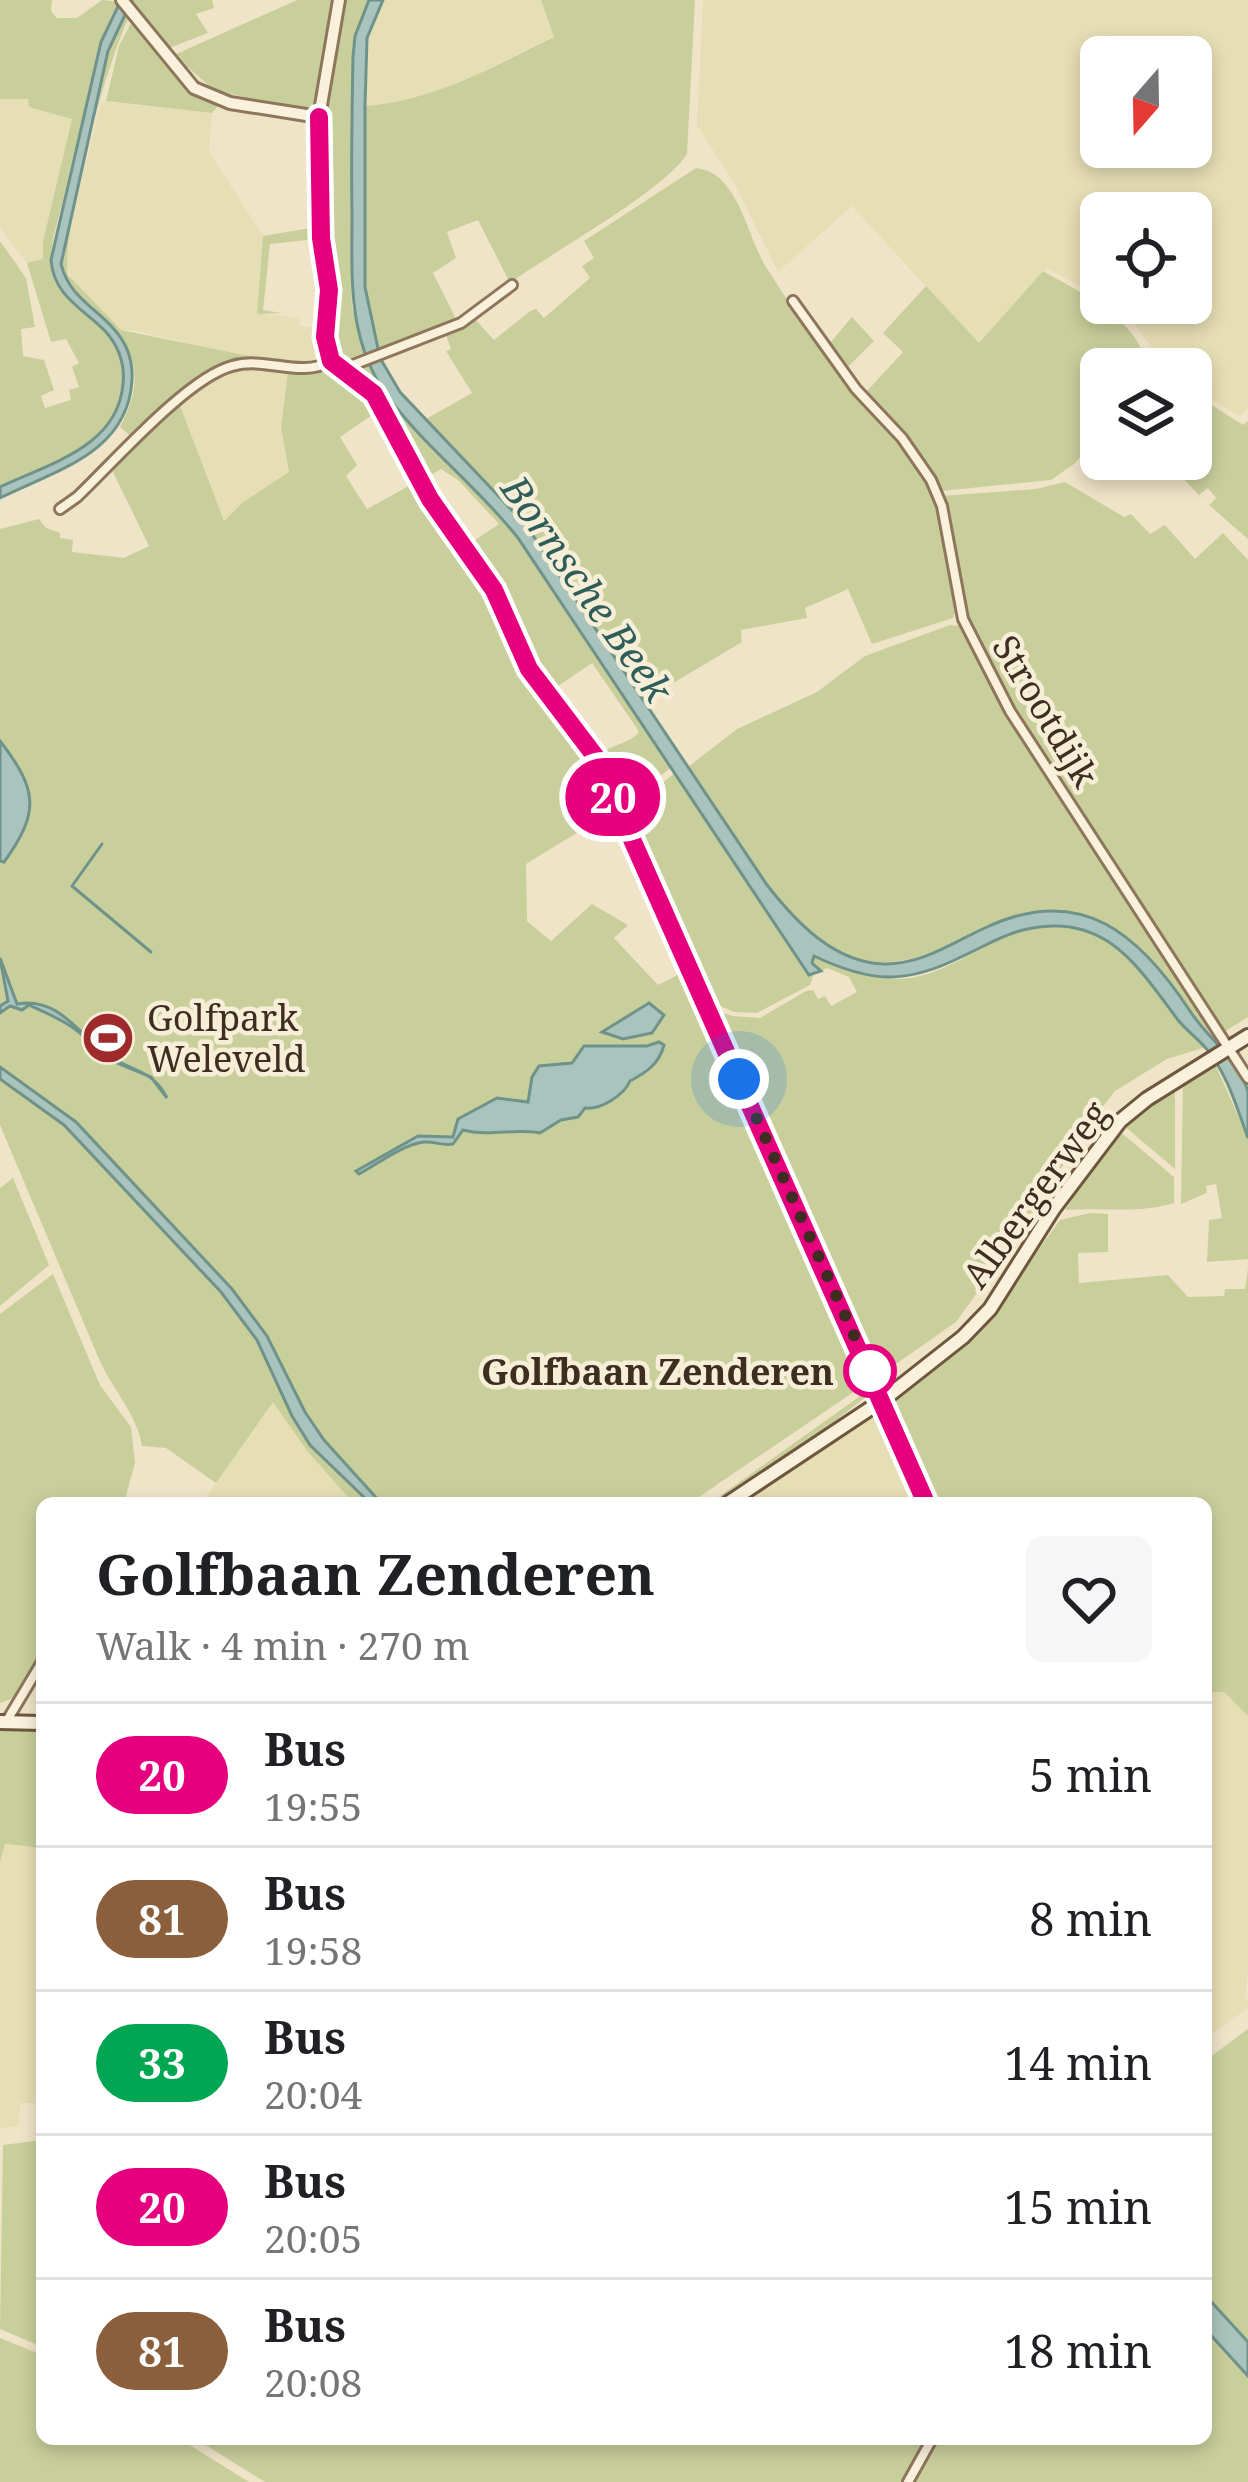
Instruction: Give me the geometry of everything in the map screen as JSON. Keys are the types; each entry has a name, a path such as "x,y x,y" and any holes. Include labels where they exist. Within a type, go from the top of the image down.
{"main road":[{"name":"Albergerweg","path":"737,1497 938,1357 990,1309 1054,1208 1120,1120 1248,1036"},
{"path":"3,1722 36,1723"}],"street":[{"path":"122,0 194,88 230,103 319,117"},
{"path":"339,0 319,117 321,238 329,290 325,337 336,365 374,394 430,499 494,590 529,669 595,756 924,1497"},
{"path":"60,508 219,370 262,363 308,370 365,360 461,323 512,285"},
{"name":"Strootdijk","path":"793,301 856,389 902,438 932,480 942,506 963,619 982,662 1248,1078"},
{"path":"3,1722 36,1671"},
{"path":"908,2482 929,2445"}],"shaded area":[{"path":"383,0 541,0 554,36 438,94 365,106 367,38"},
{"path":"703,0 1248,0 1248,408 1239,416 1212,400 1212,348 1153,348 1134,324 1212,324 1212,192 1080,192 1080,286 1046,268 979,344 852,206 778,272 736,186 697,125"},
{"path":"0,99 28,99 30,107 72,118 43,241 43,260 27,263 0,228"},
{"path":"101,101 212,113 209,152 263,236 257,313 299,318 300,326 321,329 313,364 224,352 121,330 72,282 65,254"},
{"path":"243,366 288,372 281,427 289,472 224,521 179,403 229,369"},
{"path":"273,1401 308,1452 348,1497 206,1497"},
{"path":"880,1410 917,1497 749,1497"},
{"path":"1224,1692 1248,1716 1248,2008 1212,2034 1212,1693"},
{"path":"4,1844 36,1847 36,2103 20,2103 19,2126 0,2129 0,1862"}],"green space":[{"path":"0,0 52,0 51,11 57,18 77,18 102,0 120,2 111,16 85,110 51,259 59,287 112,340 123,372 119,402 96,436 60,460 0,487 0,241 26,278 35,327 21,329 23,356 44,360 54,390 41,396 45,408 71,400 69,390 79,387 72,367 79,363 66,339 51,342 27,263 43,259 43,241 72,119 29,107 28,99 0,99"},
{"path":"132,0 212,0 214,8 196,14 208,33 169,48"},
{"path":"297,0 334,0 318,101 303,111 214,90 174,55"},
{"path":"342,0 369,0 355,36 353,57 351,282 364,353 342,361 331,349 325,232 328,94"},
{"path":"541,0 695,0 687,154 632,203 510,283 478,220 447,232 456,258 433,273 456,319 376,349 365,287 365,106 440,90 554,37"},
{"path":"126,10 130,15 98,105 80,176 104,68"},
{"path":"133,19 181,79 264,112 264,116 218,106 212,113 106,101 119,46"},
{"path":"696,168 710,172 732,193 759,254 798,316 857,395 920,467 943,525 958,604 953,618 872,644 848,589 805,608 807,618 741,630 742,642 643,701 526,525 426,419 472,393 446,351 451,349 445,332 476,320 494,340 530,311 536,309 544,318 590,278 582,266 594,258 584,241"},
{"path":"78,188 68,275 121,330 258,358 239,359 205,373 132,437 120,427 132,395 134,370 128,350 70,286 61,264"},
{"path":"316,227 317,239 270,244 263,310 282,313 257,314 263,236"},
{"path":"1043,271 1080,292 1080,324 1123,324 1140,348 1080,348 1080,457 1074,464 1051,480 941,491 928,464 866,392 903,352 883,333 926,286 979,343"},
{"path":"852,317 874,341 847,368 829,344"},
{"path":"368,363 395,405 505,520 672,767 622,805 586,737 588,734 600,754 639,732 592,663 551,691 469,544 499,524 458,480 441,469 422,480 396,431 356,378 356,368"},
{"path":"328,367 369,393 378,411 340,437 357,465 346,476 367,509 416,482 486,583 509,638 588,753 614,810 526,864 527,921 551,941 592,904 628,925 614,938 658,985 685,971 867,1383 699,1497 376,1497 324,1440 267,1336 232,1289 76,1122 0,1067 0,529 39,519 46,528 60,533 60,538 73,540 72,552 124,558 149,546 111,468 179,403 224,521 289,472 281,427 288,372 272,369 310,373"},
{"path":"1212,405 1243,425 1248,421 1248,539 1209,505 1216,498 1208,488 1199,495 1185,480 1212,480"},
{"path":"1065,482 1124,517 1131,514 1150,534 1165,525 1195,559 1223,533 1248,560 1248,1017 1224,1032 1004,696 971,631 942,496 1036,489"},
{"path":"950,625 959,626 1050,784 1217,1041 1139,947 1105,924 1063,913 1025,916 919,957 884,962 846,955 806,929 772,893 688,767 737,729 817,692 865,656"},
{"path":"676,772 813,976 810,985 757,1013 734,1012 709,1001 627,821 632,808"},
{"path":"1040,927 1075,929 1122,951 1206,1047 1167,1059 1115,1091 956,1322 876,1378 713,1010 760,1018 806,991 813,990 818,999 825,996 831,1006 857,992 849,977 827,968 821,971 812,963 814,956 878,976 907,978"},
{"path":"1215,1064 1248,1138 1248,1259 1207,1262 1209,1220 1222,1218 1216,1184 1181,1204 1183,1083"},
{"path":"0,1079 64,1125 221,1292 257,1340 292,1416 365,1497 348,1497 273,1402 216,1483 166,1448 142,1446 135,1423 99,1359 0,1125"},
{"path":"1175,1087 1175,1169 1123,1125"},
{"path":"1118,1130 1174,1177 1174,1203 1065,1210"},
{"path":"13,1178 49,1265 0,1306 0,1188"},
{"path":"1108,1214 1108,1252 1078,1253 1079,1283 1168,1275 1188,1297 1224,1296 1225,1289 1245,1289 1248,1268 1248,1716 1224,1692 1212,1693 1212,1497 927,1497 889,1405 974,1338 1060,1220"},
{"path":"53,1274 100,1385 131,1427 135,1463 126,1497 36,1497 36,1665 16,1697 0,1703 0,1314"},
{"path":"871,1393 791,1455 727,1497 718,1497 863,1394"},
{"path":"0,1730 36,1731 36,1847 5,1844 0,1862"},
{"path":"1248,2029 1248,2342 1212,2303 1212,2056"},
{"path":"36,2141 36,2344 0,2329 3,2145"},
{"path":"1212,2337 1248,2376 1248,2482 912,2482 934,2445 1212,2445"},
{"path":"0,2338 36,2353 36,2445 190,2445 249,2482 0,2482"},
{"path":"206,2445 923,2445 903,2482 265,2482"}],"water":[{"path":"121,0 132,0 108,51 61,264 76,293 125,346 132,373 127,405 118,425 86,456 0,498 0,487 59,461 95,438 118,406 123,377 118,350 106,332 64,293 51,260 101,42"},
{"path":"369,0 383,0 367,38 365,106 365,287 380,358 400,392 526,525 767,885 818,938 866,962 899,963 925,956 1021,915 1080,914 1105,924 1151,960 1231,1059 1248,1092 1248,1138 1212,1056 1132,962 1097,935 1051,926 1023,930 906,976 871,976 814,956 812,963 821,971 809,975 518,538 403,416 365,353 352,262 353,57 355,36"},
{"path":"0,741 21,773 30,800 24,828 4,862 0,861"},
{"path":"0,958 17,1004 44,1005 55,1011 106,1054 146,1075 96,1054 77,1030 29,1005 22,1010 10,1006 0,1013 0,1006 8,1001"},
{"path":"649,1003 664,1015 652,1033 623,1039 602,1032"},
{"path":"664,1045 652,1067 611,1100 585,1108 578,1117 561,1120 540,1133 463,1130 453,1144 416,1144 359,1174 356,1171 418,1136 453,1137 458,1119 497,1098 528,1102 539,1066 572,1063 584,1046"},
{"path":"0,1067 76,1122 232,1289 267,1336 324,1440 376,1497 364,1497 310,1445 257,1340 221,1292 64,1125 0,1079"},
{"path":"1212,2303 1248,2342 1248,2376 1212,2337"}],"waterway":[{"path":"102,844 72,886 151,952"}],"bus line":[{"name":"20","path":"319,117 321,238 329,290 325,337 331,361 374,394 430,499 494,590 529,669 595,756 924,1497"}],"place":[{"name":"Golfpark Weleveld","path":"108,1038"},
{"name":"Golfbaan Zenderen","path":"870,1371"}],"route":[{"path":"739,1079 870,1371"}],"water label":[{"name":"Bornsche Beek","path":"588,588"}]}
